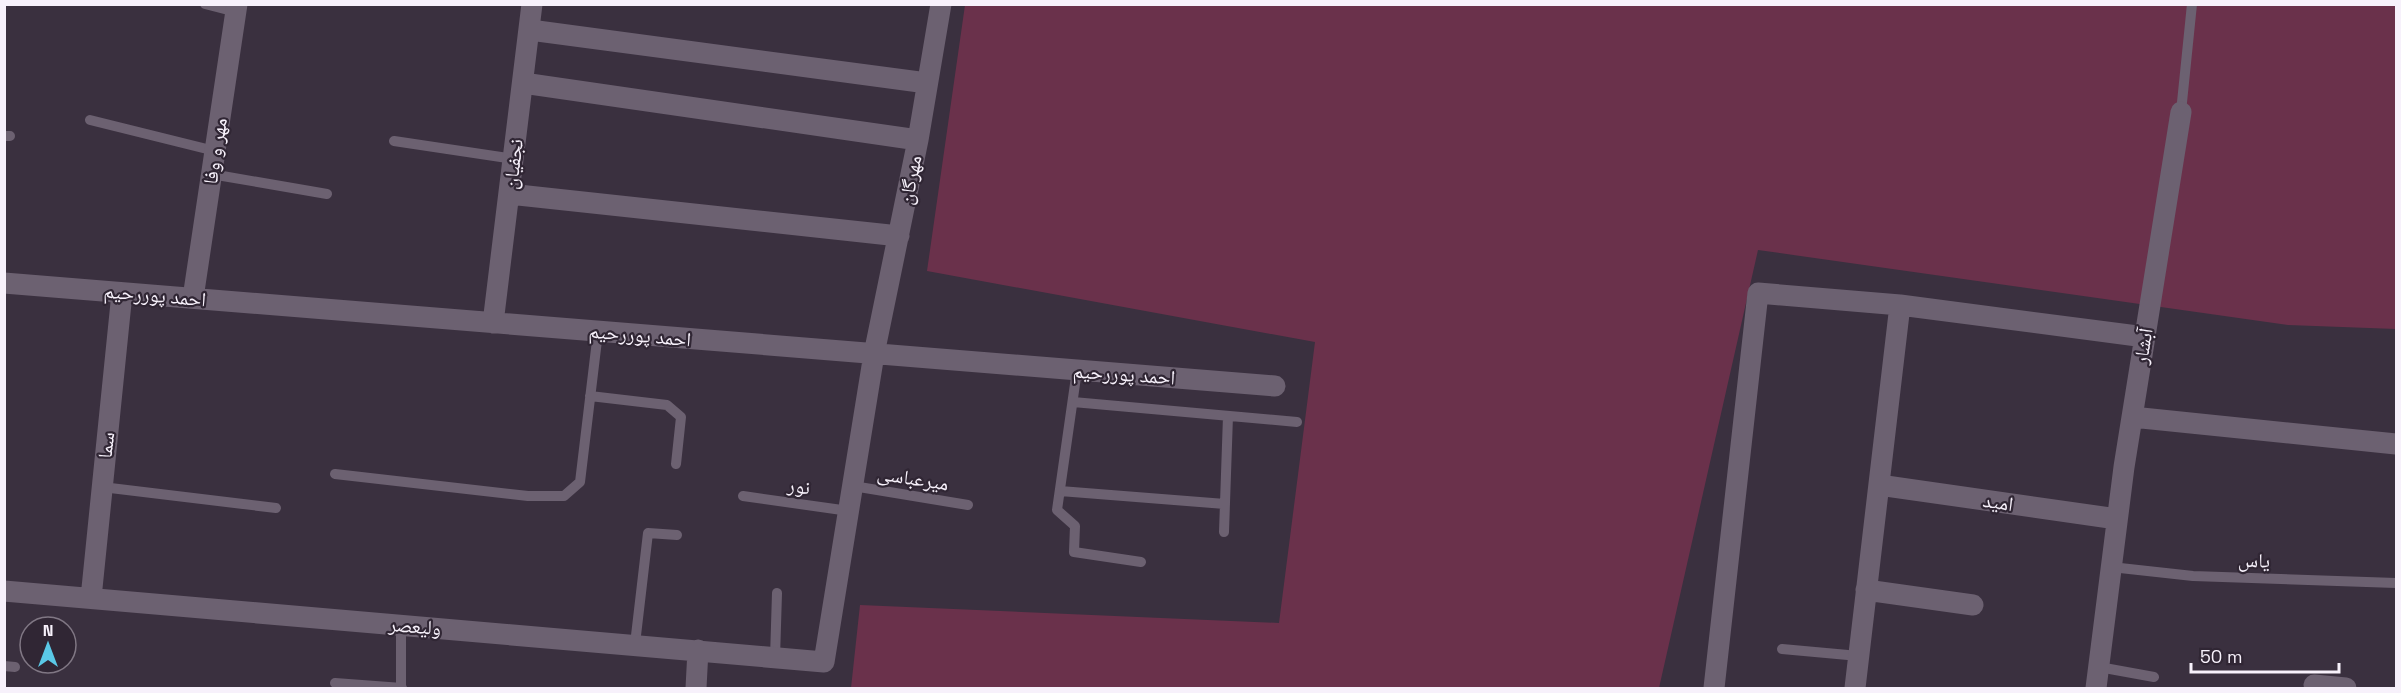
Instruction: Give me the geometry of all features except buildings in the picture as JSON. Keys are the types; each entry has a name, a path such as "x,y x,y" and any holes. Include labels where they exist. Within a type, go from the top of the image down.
{"street":[{"name":"نجفیان","path":"494,323 532,4"},
{"name":"مهرگان","path":"824,662 874,354 918,140 941,4"},
{"name":"مهر و وفا","path":"193,298 236,8"},
{"path":"530,30 927,84"},
{"path":"523,83 918,140"},
{"name":"آبشار","path":"2097,688 2117,519 2181,112"},
{"path":"509,194 898,236"},
{"name":"احمد پوررحیم","path":"4,283 1275,386"},
{"name":"سما","path":"91,598 122,293"},
{"path":"1714,688 1758,293 1900,304 2145,337"},
{"path":"1855,688 1900,304"},
{"path":"2132,417 2397,444"},
{"name":"امید","path":"1879,485 2117,519"},
{"path":"1866,590 1973,604"},
{"name":"ولیعصر","path":"4,591 824,662"},
{"path":"696,688 698,650"},
{"path":"2314,685 2346,688"}],"lane":[{"path":"204,4 236,8"},
{"name":"آبشار","path":"2181,112 2192,4"},
{"path":"90,120 215,151"},
{"path":"394,141 514,159"},
{"path":"211,174 327,194"},
{"path":"335,474 528,496 564,496 580,482 598,332"},
{"path":"1077,370 1057,510 1075,526 1074,552 1141,562"},
{"path":"591,396 666,405 681,417 676,464"},
{"path":"1073,402 1297,422"},
{"path":"1224,532 1228,416"},
{"name":"میرعباسی","path":"853,486 968,505"},
{"path":"102,487 276,508"},
{"path":"1060,491 1225,504"},
{"name":"نور","path":"743,496 849,511"},
{"path":"635,644 648,533 677,536"},
{"name":"یاس","path":"2111,567 2193,576 2397,584"},
{"path":"775,658 777,593"},
{"path":"335,682 402,688 401,624"},
{"path":"1782,649 1858,656"},
{"path":"2099,667 2154,677"}],"shaded area":[{"path":"965,5 2396,5 2396,329 2288,325 1758,250 1659,688 851,688 860,605 1279,623 1315,342 927,271"}]}
